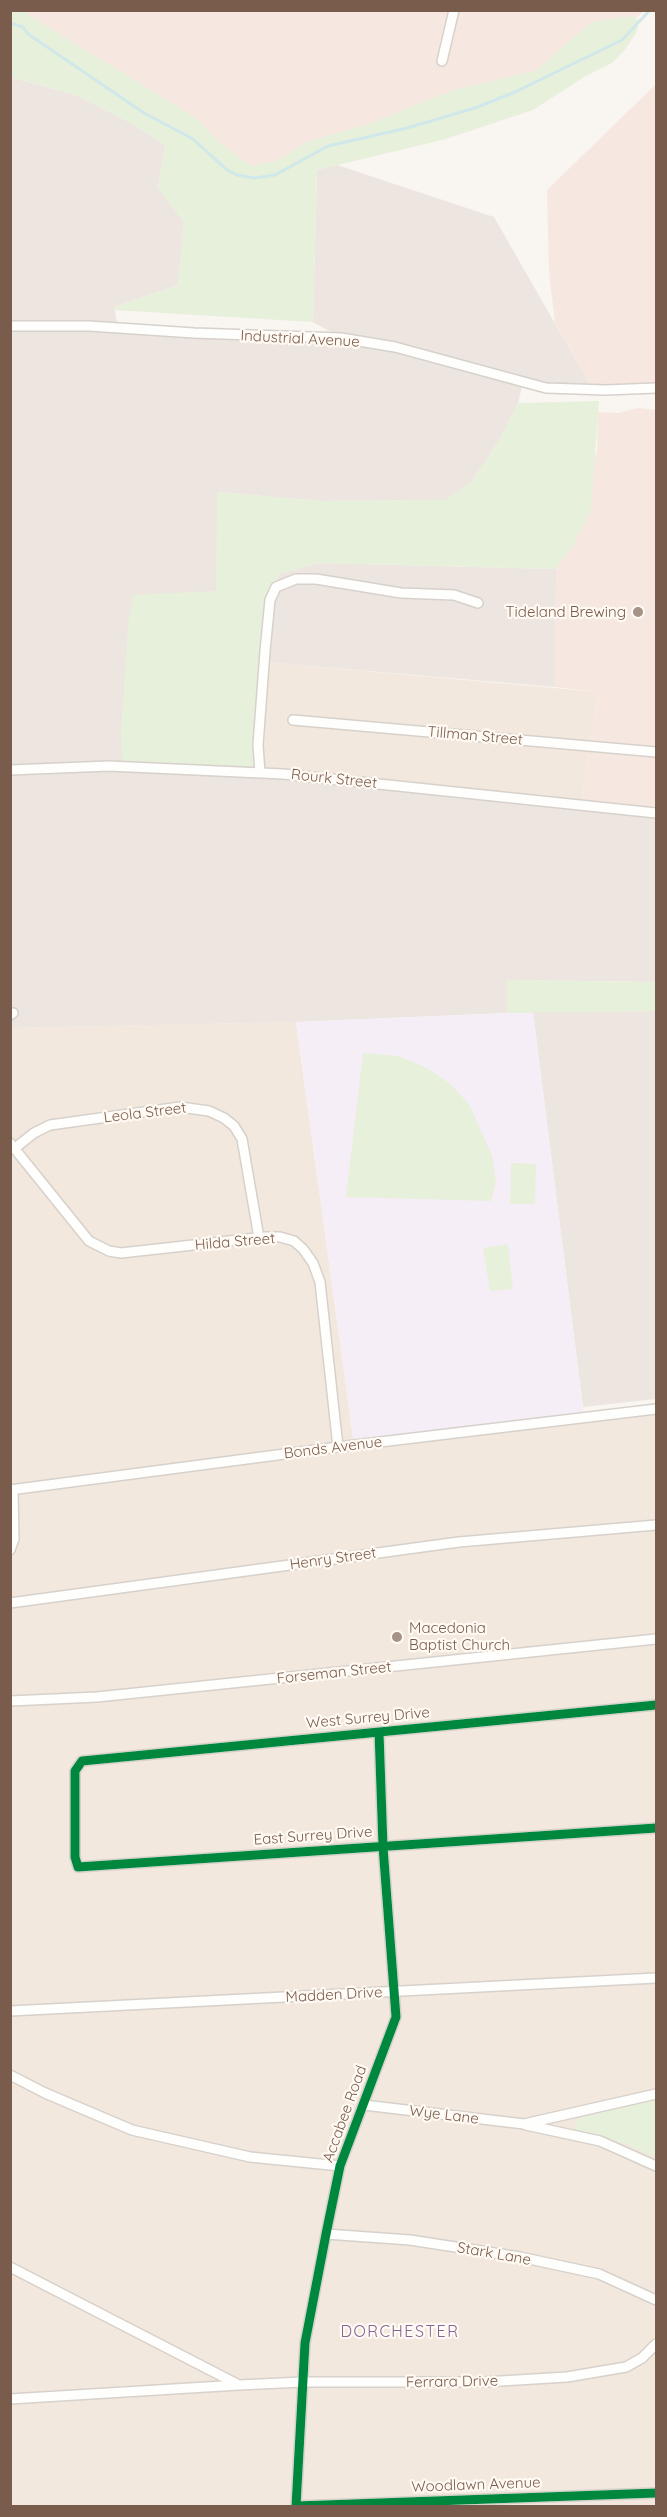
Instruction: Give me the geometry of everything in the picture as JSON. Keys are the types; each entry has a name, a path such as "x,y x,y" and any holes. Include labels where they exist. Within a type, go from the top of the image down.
{"street":[{"path":"442,61 454,10"},
{"name":"Industrial Avenue","path":"10,326 89,326 206,334 341,338 395,347 546,388 606,390 657,388"},
{"path":"260,772 258,745 265,651 270,600 276,587 296,579 316,579 401,592 454,595 478,603"},
{"name":"Tillman Street","path":"293,720 657,752"},
{"name":"Rourk Street","path":"10,770 109,766 260,772 657,813"},
{"name":"Leola Street","path":"13,1145 50,1125 180,1107 209,1110 234,1126 242,1138 259,1238"},
{"name":"Hilda Street","path":"13,1145 89,1240 109,1251 121,1253 259,1238 280,1237 294,1241 313,1263 320,1282 338,1447"},
{"name":"Bonds Avenue","path":"12,1490 338,1447 657,1409"},
{"path":"10,1550 14,1539 12,1490"},
{"name":"Henry Street","path":"10,1603 459,1542 657,1525"},
{"name":"Forseman Street","path":"10,1701 97,1697 657,1639"},
{"name":"West Surrey Drive","path":"78,1867 75,1857 75,1771 82,1761 657,1706"},
{"name":"Accabee Road","path":"297,2506 305,2343 326,2234 340,2166 396,2017 396,1992 383,1847 379,1732"},
{"name":"East Surrey Drive","path":"78,1867 657,1828"},
{"name":"Madden Drive","path":"10,2011 657,1978"},
{"path":"10,2075 45,2093 132,2130 250,2157 340,2166"},
{"name":"Wye Lane","path":"524,2124 657,2094"},
{"name":"Wye Lane","path":"364,2105 524,2124 600,2141 657,2166"},
{"name":"Stark Lane","path":"326,2234 410,2240 520,2257 599,2274 657,2300"},
{"name":"Ferrara Drive","path":"10,2267 239,2385"},
{"name":"Ferrara Drive","path":"10,2399 302,2382 404,2383 567,2377 626,2367 642,2358 657,2344"},
{"name":"Woodlawn Avenue","path":"297,2506 657,2493"}],"shaded area":[{"path":"22,11 644,11 635,19 632,17 592,22 535,71 454,90 366,125 307,142 276,161 251,166 219,142 196,118"},
{"path":"10,77 76,95 133,124 165,145 158,188 184,222 178,285 114,307 118,328 340,337 313,322 317,170 337,165 494,217 593,390 523,383 518,403 499,441 470,484 446,500 321,501 217,492 217,591 125,682 121,733 203,770 656,813 656,982 507,980 507,1013 296,1022 11,1028"},
{"path":"656,84 656,388 593,390 555,323 549,272 547,190"},
{"path":"637,408 656,410 656,813 581,806 598,692 555,687 556,569 575,542 597,450 598,412 618,413"},
{"path":"320,563 556,569 555,687 264,662 278,574"},
{"path":"264,662 598,692 581,806 260,773"},
{"path":"656,1011 656,1399 583,1407 533,1012"},
{"path":"533,1012 584,1418 354,1445 296,1022"},
{"path":"296,1022 354,1445 656,1409 656,2506 11,2506 10,1028"}],"green space":[{"path":"10,11 22,11 196,118 219,142 251,166 276,161 307,142 366,125 454,90 535,71 592,22 633,16 639,21 636,33 624,51 612,63 584,77 533,110 446,139 317,170 313,322 114,310 114,307 178,285 184,222 158,188 165,145 133,124 76,95 11,77"},
{"path":"599,401 591,509 575,542 556,569 320,563 279,574 270,600 260,773 122,766 121,733 128,625 133,595 216,591 217,492 321,501 445,500 470,484 499,441 518,403"},
{"path":"507,980 656,982 656,1011 507,1013"},
{"path":"363,1053 398,1056 427,1068 449,1083 469,1104 492,1156 496,1183 491,1201 346,1197"},
{"path":"511,1163 536,1164 535,1204 510,1204"},
{"path":"508,1244 513,1289 490,1291 483,1248"},
{"path":"656,2099 656,2157 629,2145 575,2129 579,2116"}],"waterway":[{"path":"10,23 23,27 28,34 144,113 193,139 227,170 237,175 255,178 275,175 328,146 407,128 475,108 515,92 622,40 650,10"}],"cycle path":[{"path":"656,1705 82,1761 75,1771 75,1857 78,1867 656,1828"},
{"path":"379,1732 383,1847 396,2017 340,2166 326,2234 305,2343 296,2506 656,2493"}],"place":[{"name":"Tideland Brewing","path":"638,612"},
{"name":"Macedonia Baptist Church","path":"397,1637"}],"district":[{"name":"DORCHESTER","path":"400,2332"}]}
